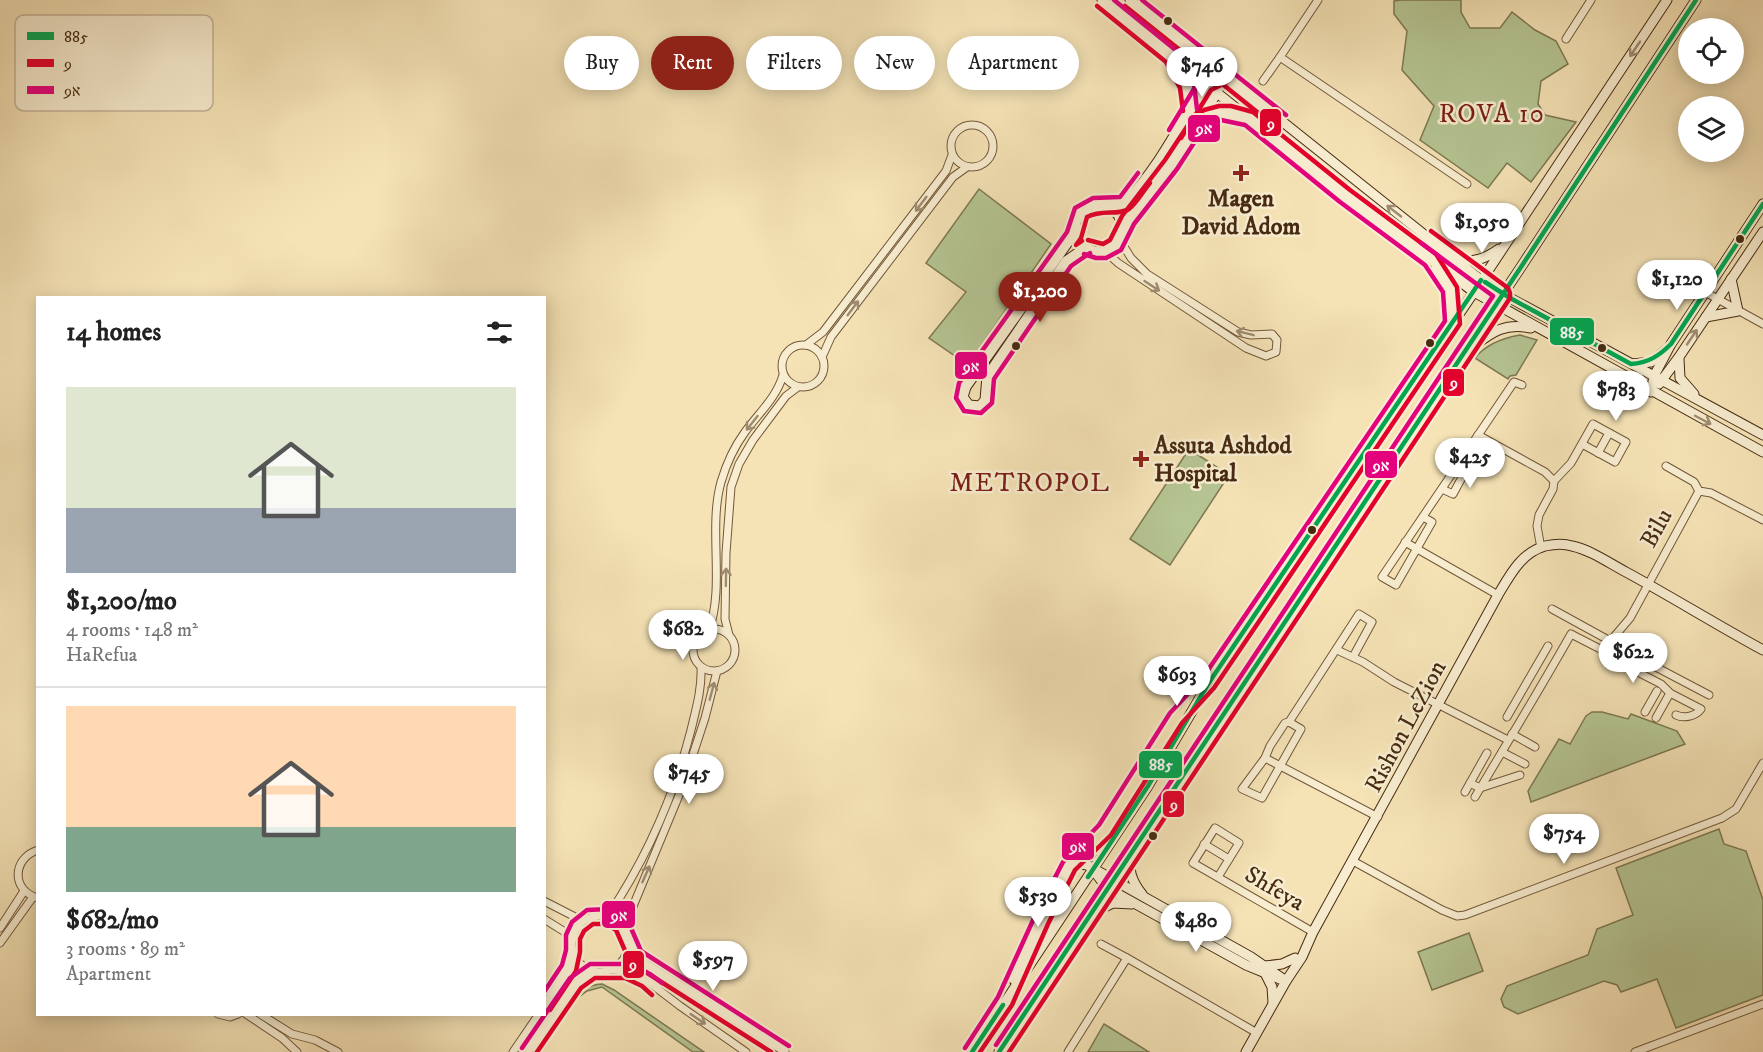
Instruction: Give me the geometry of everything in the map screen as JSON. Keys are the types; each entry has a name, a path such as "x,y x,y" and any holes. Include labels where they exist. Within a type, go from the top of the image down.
{"main road":[{"path":"1102,0 1346,196 1474,292 1763,452"},
{"path":"1130,0 1481,280 1763,435"},
{"path":"972,1052 1148,786 1208,684 1474,292 1667,0"},
{"path":"999,1052 1696,0"},
{"path":"1172,57 1187,86 1190,110"},
{"path":"1086,247 1066,261 987,376 987,396 983,404 975,407 969,405 963,397 966,387 1076,231 1079,216 1085,209 1094,205 1124,203 1161,156 1206,84 1223,75"},
{"path":"1076,231 1081,243 1092,250 1105,251 1116,245 1123,228 1171,164 1217,93 1223,75"},
{"path":"1197,124 1206,117 1220,113 1248,118"},
{"path":"1631,364 1651,362 1671,344 1763,204"},
{"path":"1106,205 1118,214 1123,228"},
{"path":"1658,378 1679,357 1763,232"},
{"path":"1456,261 1477,261 1505,244"},
{"path":"1431,260 1450,290 1452,323"},
{"path":"1706,317 1738,310 1731,279"},
{"path":"1463,353 1503,327 1522,326 1541,330"},
{"path":"1652,392 1671,344"},
{"path":"1679,357 1680,378 1702,401"},
{"path":"1541,548 1559,544 1577,547 1762,648"},
{"name":"Rishon LeZion","path":"1246,1052 1302,957 1313,932 1498,595 1516,567 1530,554 1541,548"},
{"path":"1132,852 1129,864 1131,876 1142,902"},
{"path":"1005,1001 1071,862 1077,862 1093,869 1110,884 1286,981"},
{"path":"1087,918 1100,908 1113,903 1142,902"},
{"name":"Rishon LeZion","path":"1286,981 1294,958 1313,932"},
{"path":"1266,970 1294,958"},
{"path":"1266,970 1272,987 1273,1003"}],"street":[{"path":"1263,81 1318,0"},
{"path":"1566,39 1591,0"},
{"path":"1280,57 1467,184"},
{"path":"806,345 823,332 946,171 952,155 951,142 954,134 960,128 971,124 986,129 992,138 992,154 980,166 967,167 958,172 831,337 822,357"},
{"path":"952,155 958,163 967,167"},
{"path":"1105,251 1118,264 1246,348 1266,356 1276,352 1277,340 1272,334 1251,335 1238,332 1147,274 1131,258 1120,240"},
{"path":"1705,292 1763,324"},
{"path":"701,667 712,671 717,670 728,665 734,657 734,647 725,619 726,553 731,487 739,464 753,440 786,396 798,387 814,385 821,377 824,367 822,357 815,349 806,345 798,345 788,351 781,365 783,375 789,383 798,387"},
{"path":"709,630 714,614 717,514 721,484 737,446 778,389 783,375"},
{"path":"1423,517 1431,522 1396,585 1382,577 1514,382 1522,385"},
{"path":"1541,548 1537,523 1541,511 1553,489 1554,481 1566,469 1593,424 1626,442 1615,462 1582,444"},
{"path":"1598,453 1609,433"},
{"path":"1478,435 1547,473 1554,481"},
{"path":"1442,489 1453,494 1466,470 1458,465"},
{"path":"1666,466 1694,482 1699,491 1711,493 1763,520"},
{"name":"Bilu","path":"1606,652 1630,618 1699,491"},
{"path":"1405,542 1498,595"},
{"path":"1552,609 1612,642"},
{"path":"1289,722 1301,729 1262,798 1242,789 1265,758 1285,723 1289,722 1359,614 1372,622 1353,657"},
{"path":"608,916 634,875 676,779 700,695 701,667 695,658 694,643 700,634 709,630 719,630 729,635"},
{"path":"1475,797 1541,688 1570,634 1606,652 1659,687 1701,709 1685,717 1676,716"},
{"path":"1507,717 1548,646"},
{"path":"1336,650 1438,704 1535,747"},
{"path":"1633,655 1709,695"},
{"path":"624,928 682,788 705,718 717,670"},
{"path":"1645,712 1667,674"},
{"path":"1528,681 1541,688"},
{"path":"1656,718 1670,693"},
{"path":"1650,703 1662,708"},
{"path":"1502,752 1526,764"},
{"path":"1465,792 1487,753"},
{"path":"1265,758 1378,817"},
{"path":"1353,861 1442,910 1457,916 1465,915 1722,818 1736,809 1763,763"},
{"path":"1470,783 1480,788 1520,776"},
{"name":"Shfeya","path":"1218,877 1239,843 1215,828 1193,863 1313,932"},
{"name":"Shfeya","path":"1204,844 1229,859"},
{"path":"0,943 35,898 24,891 18,880 19,866 26,855 36,851"},
{"path":"0,928 24,891"},
{"path":"546,902 583,921"},
{"path":"546,1003 569,968 573,937 583,921 590,917 608,916 616,919 624,928 635,956 785,1052"},
{"path":"546,920 573,937"},
{"path":"612,970 625,958 629,941"},
{"path":"1101,944 1257,1033"},
{"path":"573,951 577,960 584,967 593,971 627,971 646,980 746,1052"},
{"path":"1068,1052 1127,958"},
{"path":"528,1052 576,983 593,971"},
{"path":"1635,1052 1763,1004"},
{"path":"249,1016 282,1038 297,1052"},
{"path":"263,1016 292,1034 315,1040 338,1052"},
{"path":"513,1052 538,1016"}],"green space":[{"path":"1461,0 1461,12 1470,28 1500,28 1512,12 1535,30 1556,41 1568,64 1541,81 1538,104 1545,115 1576,122 1531,182 1507,163 1488,188 1420,140 1434,106 1402,70 1407,31 1394,14 1394,1"},
{"path":"979,189 1051,244 968,365 929,338 966,292 926,263"},
{"path":"1520,335 1537,340 1516,375 1508,379 1475,358 1495,342"},
{"path":"1189,449 1229,475 1170,565 1130,539"},
{"path":"1592,712 1602,712 1628,719 1631,714 1677,731 1685,744 1531,802 1528,791 1559,739 1570,744 1586,716"},
{"path":"1719,829 1724,844 1746,851 1763,900 1763,995 1676,1028 1657,979 1621,992 1617,985 1604,981 1518,1014 1504,1007 1501,999 1507,986 1588,955 1597,929 1633,915 1616,868"},
{"path":"1469,933 1483,971 1432,990 1418,952"},
{"path":"602,984 704,1052 693,1052 602,987 587,991 575,1000 586,988"},
{"path":"1104,1024 1149,1052 1088,1052"}],"transit line":[{"name":"9א","path":"1114,0 1178,52 1194,84 1197,109"},
{"name":"9א","path":"1142,0 1286,115"},
{"name":"885","path":"999,1052 1696,0"},
{"name":"9","path":"1097,6 1166,62 1180,88 1183,111"},
{"name":"9","path":"1125,6 1276,127"},
{"name":"9א","path":"1169,130 1200,79 1219,68"},
{"name":"9","path":"1181,138 1211,90 1227,82"},
{"name":"9","path":"980,1052 1012,1005 1075,870 1111,835 1182,723 1214,688 1460,324 1457,287 1436,254 1350,190 1253,112 1231,106 1204,110 1192,119 1165,160 1122,216 1110,240 1103,244 1088,240"},
{"name":"9א","path":"965,1048 998,997 1034,918 1063,862 1099,825 1170,713 1202,679 1445,321 1443,292 1425,265 1340,202 1245,125 1221,120 1203,129 1177,169 1134,224 1121,250 1106,258 1084,254"},
{"name":"9א","path":"1090,253 1071,266 994,379 992,403 981,413 964,411 956,398 959,383 1067,232 1075,208 1093,198 1120,197 1138,173"},
{"name":"9","path":"1082,241 1076,245 1081,238 1087,217 1098,213 1120,212 1129,209 1150,183"},
{"name":"885","path":"1485,282 1631,364 1643,362 1658,355 1671,344 1763,204"},
{"name":"9","path":"1009,1052 1510,298 1508,288 1431,231"},
{"name":"9א","path":"996,1045 1493,296 1421,243"},
{"name":"885","path":"1088,877 1148,786 1208,684 1481,280"},
{"name":"9א","path":"546,989 562,965 566,950 566,935 572,922 587,910 610,909 628,921 641,951 789,1046"},
{"name":"9","path":"550,1010 576,971 580,939 584,931 593,924 606,924 616,930 630,962 771,1052"},
{"name":"9א","path":"546,1013 570,978 590,964 629,964 650,974 662,983"},
{"name":"9","path":"537,1052 581,988 595,978 625,978 642,986 652,995"},
{"name":"885","path":"972,1052 1003,1005"},
{"name":"9א","path":"522,1048 544,1016"}],"place":[{"name":"Magen David Adom","path":"1241,173"},
{"name":"Assuta Ashdod Hospital","path":"1141,459"}],"district":[{"name":"ROVA 10","path":"1492,113"},
{"name":"METROPOL","path":"1030,482"}]}
